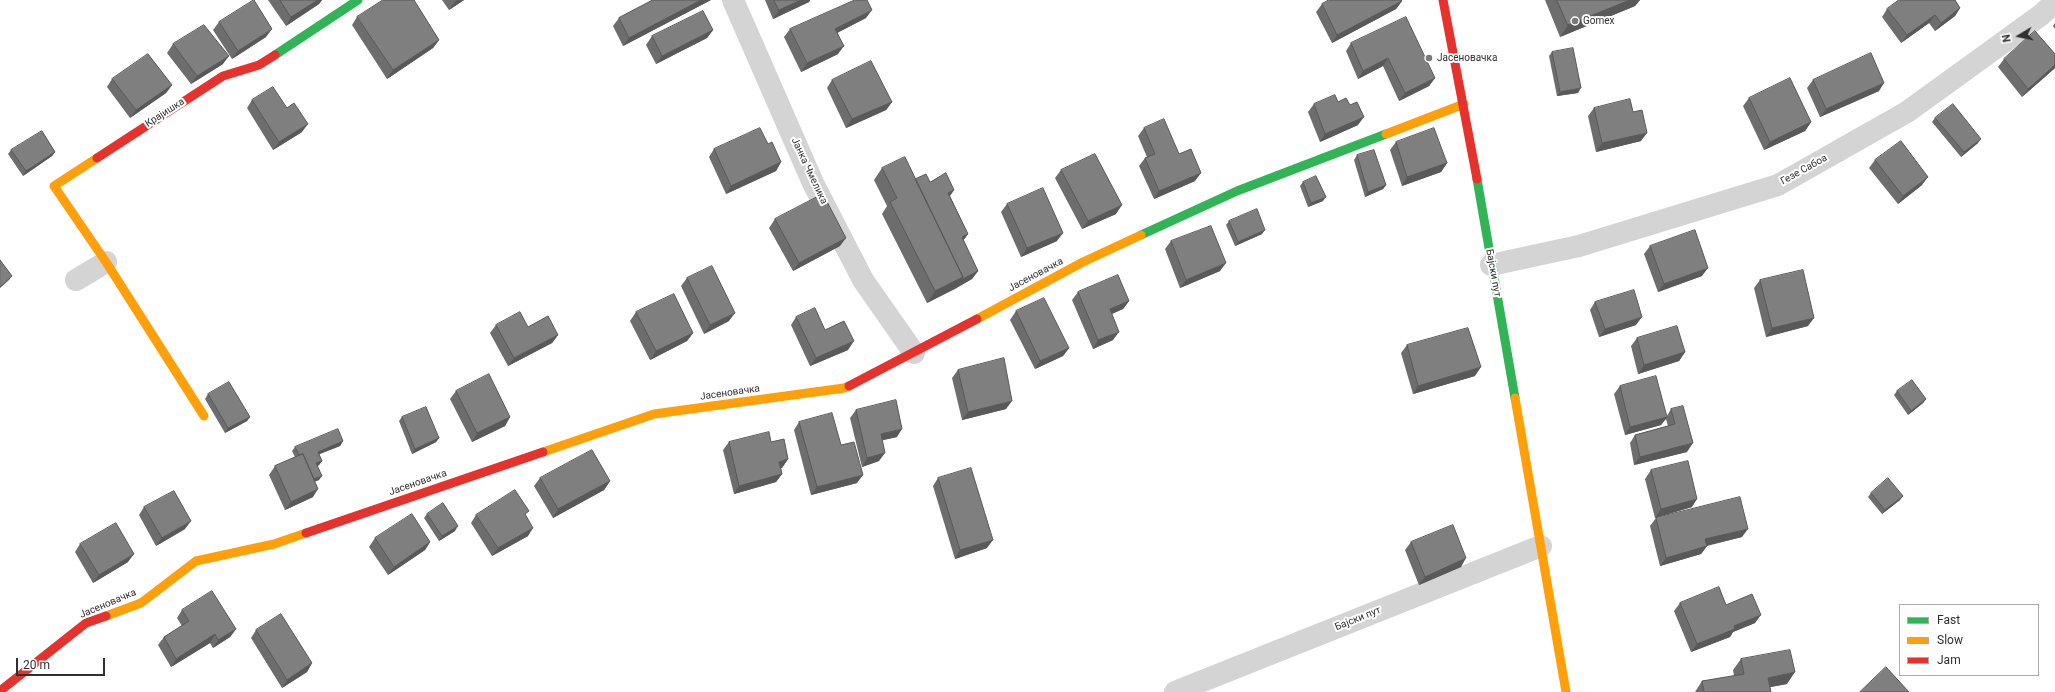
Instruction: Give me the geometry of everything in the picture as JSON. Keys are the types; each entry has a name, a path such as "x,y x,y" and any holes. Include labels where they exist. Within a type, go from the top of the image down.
{"street":[{"name":"Крајишка","path":"204,416 106,262 54,186 223,76 259,65 358,0"},
{"name":"Јанка Чмелика","path":"733,0 814,183 863,280 914,353"},
{"name":"Бајски пут","path":"1443,0 1464,104 1566,692"},
{"name":"Гезе Сабоа","path":"1491,265 1579,246 1778,185 1907,112 2041,15 2055,2"},
{"name":"Јасеновачка","path":"0,691 86,623 141,604 196,561 274,544 654,414 844,388 914,353 1083,262 1230,194 1464,104"},
{"path":"76,280 106,262"},
{"name":"Бајски пут","path":"1175,692 1541,546"}],"building":[{"path":"254,0 272,29 238,51 219,22"},
{"path":"280,0 318,0 291,17"},
{"path":"383,0 414,0 439,40 393,70 357,17"},
{"path":"653,0 701,0 629,38 619,18"},
{"path":"774,0 801,0 779,10"},
{"path":"855,0 867,0 872,10 835,29 844,46 807,63 790,29"},
{"path":"1329,0 1402,1 1337,35 1322,4"},
{"path":"1557,0 1630,0 1568,25"},
{"path":"1899,0 1955,0 1960,8 1941,23 1935,15 1907,35 1887,9"},
{"path":"703,11 713,30 662,56 652,36"},
{"path":"1406,17 1435,78 1405,93 1388,58 1363,71 1351,43"},
{"path":"204,25 229,56 197,76 173,44"},
{"path":"2035,31 2055,54 2055,65 2028,89 2004,59"},
{"path":"1573,48 1581,88 1560,92 1552,52"},
{"path":"1871,53 1884,83 1826,109 1813,80"},
{"path":"148,54 172,85 136,110 112,79"},
{"path":"871,61 892,102 852,119 832,80"},
{"path":"1790,78 1811,122 1770,142 1749,98"},
{"path":"273,87 287,108 294,103 308,124 279,142 252,100"},
{"path":"1335,95 1338,102 1346,98 1350,105 1357,102 1364,117 1325,134 1314,104"},
{"path":"1630,99 1633,112 1642,110 1647,133 1602,143 1594,108"},
{"path":"1953,104 1981,139 1964,152 1935,118"},
{"path":"1164,119 1179,154 1191,149 1201,173 1159,191 1145,158 1155,154 1144,128"},
{"path":"760,128 768,144 772,142 781,162 731,186 714,149"},
{"path":"1434,128 1447,163 1407,177 1396,142"},
{"path":"42,131 55,152 26,171 11,150"},
{"path":"1901,141 1928,177 1903,196 1875,160"},
{"path":"1374,150 1386,185 1368,192 1357,155"},
{"path":"1095,154 1122,205 1088,221 1061,170"},
{"path":"905,157 963,277 935,291 890,202 897,198 882,168"},
{"path":"946,173 954,190 948,193 968,234 962,237 978,271 961,280 963,277 915,179 926,174 930,182"},
{"path":"1316,176 1326,197 1311,203 1303,182"},
{"path":"1043,188 1063,233 1027,248 1007,204"},
{"path":"823,194 846,238 799,263 775,219"},
{"path":"1257,209 1265,230 1238,242 1229,221"},
{"path":"1211,226 1226,263 1186,280 1171,241"},
{"path":"1695,230 1708,268 1664,284 1650,246"},
{"path":"0,260 12,276 0,287"},
{"path":"712,266 735,313 710,325 687,278"},
{"path":"1803,270 1814,318 1772,328 1760,280"},
{"path":"1118,275 1129,301 1110,309 1119,332 1098,340 1078,292"},
{"path":"1634,290 1642,317 1605,329 1595,302"},
{"path":"674,294 693,333 656,351 636,312"},
{"path":"1044,298 1069,348 1040,361 1016,311"},
{"path":"815,308 825,330 844,321 854,341 816,358 796,317"},
{"path":"520,312 528,327 548,316 558,335 514,358 496,325"},
{"path":"1677,326 1685,352 1644,365 1637,338"},
{"path":"1468,328 1481,367 1418,386 1407,345"},
{"path":"1004,358 1012,401 968,412 958,370"},
{"path":"489,374 510,417 477,433 456,391"},
{"path":"1656,376 1667,417 1630,427 1620,386"},
{"path":"1912,380 1926,399 1911,411 1897,391"},
{"path":"229,382 250,417 228,428 208,394"},
{"path":"896,400 902,429 881,434 885,453 867,458 856,410"},
{"path":"1683,406 1693,443 1640,457 1635,435 1675,424 1671,409"},
{"path":"426,407 439,438 415,449 402,417"},
{"path":"832,413 841,445 854,442 863,475 817,487 799,422"},
{"path":"338,429 343,441 318,452 322,461 316,463 322,476 314,479 303,454 299,455 295,447"},
{"path":"769,432 771,442 784,439 788,459 779,462 782,474 739,486 729,442"},
{"path":"592,450 610,481 558,509 540,478"},
{"path":"303,454 318,489 291,502 275,466"},
{"path":"1688,461 1697,499 1661,509 1651,470"},
{"path":"971,468 993,540 960,550 938,478"},
{"path":"1888,478 1903,496 1885,510 1871,493"},
{"path":"515,490 529,511 525,514 533,528 498,548 476,515"},
{"path":"174,491 191,521 162,538 144,507"},
{"path":"1740,497 1748,529 1705,539 1707,546 1666,558 1656,518"},
{"path":"443,503 458,526 442,536 427,514"},
{"path":"412,514 430,542 394,567 375,538"},
{"path":"116,523 134,554 99,575 80,544"},
{"path":"1453,525 1466,558 1425,577 1411,542"},
{"path":"1719,587 1726,605 1752,594 1761,615 1734,626 1735,629 1697,644 1680,603"},
{"path":"212,591 236,629 218,640 215,634 176,659 164,637 189,621 182,610"},
{"path":"281,614 312,663 287,680 256,630"},
{"path":"1790,650 1795,672 1768,678 1771,692 1704,692 1702,681 1744,674 1741,659"},
{"path":"1886,667 1909,692 1860,692"}],"traffic: fast":[{"path":"275,55 358,0"},
{"path":"1141,235 1237,191 1386,134"},
{"path":"1477,179 1515,398"}],"traffic: slow":[{"path":"1386,134 1464,104"},
{"path":"97,158 54,186 106,262 204,416"},
{"path":"977,319 1083,262 1141,235"},
{"path":"543,452 654,414 844,388 849,386"},
{"path":"1515,398 1566,692"},
{"path":"106,616 141,603 196,561 274,544 306,533"}],"traffic: jam":[{"path":"1443,0 1477,179"},
{"path":"97,158 223,76 259,65 275,55"},
{"path":"849,386 977,319"},
{"path":"306,533 543,452"},
{"path":"0,691 86,623 106,616"}],"place":[{"name":"Gomex","path":"1575,21"},
{"name":"Јасеновачка","path":"1429,58"}]}
